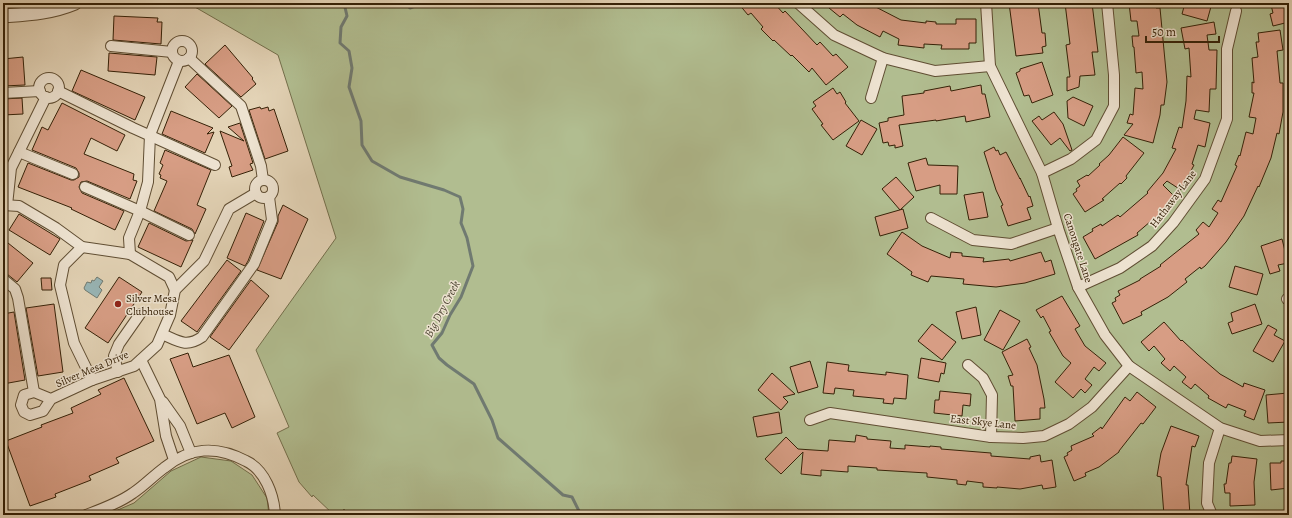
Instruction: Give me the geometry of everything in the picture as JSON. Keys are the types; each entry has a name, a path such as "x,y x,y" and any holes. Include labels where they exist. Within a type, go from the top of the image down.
{"street":[{"path":"3,16 38,14 58,10 75,3"},
{"path":"798,3 834,35 883,58 935,71 990,66"},
{"name":"Canongate Lane","path":"986,3 990,66 1042,174 1078,287 1105,335 1129,366 1220,428 1260,441 1289,440"},
{"path":"1042,174 1071,159 1096,140 1114,106 1114,75 1107,3"},
{"name":"Hathaway Lane","path":"1078,287 1120,268 1152,246 1173,223 1205,179 1227,119 1228,49 1236,11"},
{"path":"179,42 187,43 191,48 189,58 184,61 179,61 175,58 172,52 173,47 179,42"},
{"path":"111,46 172,52"},
{"path":"189,58 240,106 261,166 263,180"},
{"path":"871,98 883,58"},
{"path":"130,254 129,238 140,211 148,182 150,135 179,61"},
{"path":"3,93 43,94 54,96 58,91 57,82 49,78 42,80 40,84 43,94 19,152 7,167 5,205 19,206 56,228 82,247 130,254 169,277 175,290 204,261 229,209 256,193"},
{"path":"58,91 215,165"},
{"path":"19,152 73,174"},
{"path":"263,180 270,181 274,186 274,192 269,197 262,198 256,193 256,185 263,180"},
{"path":"86,188 140,211 189,235"},
{"path":"162,334 184,344 194,342 202,337 254,264 272,220 269,197"},
{"path":"931,218 973,240 1011,244 1058,228"},
{"path":"82,247 64,265 60,285 74,343 92,380"},
{"path":"3,279 15,289 18,298 34,392"},
{"name":"Silver Mesa Drive","path":"51,399 34,392 24,396 21,405 24,412 30,415 43,411 51,399 92,380 134,366 157,345 170,315 175,290"},
{"path":"118,372 114,356 119,344 140,314"},
{"name":"Silver Mesa Drive","path":"141,360 154,383 160,399 166,436 174,460"},
{"path":"968,365 983,378 992,395 991,437"},
{"name":"East Skye Lane","path":"810,420 830,413 991,437 1022,438 1044,436 1069,424 1092,407 1129,366"},
{"name":"Silver Mesa Drive","path":"160,399 180,426 191,453"},
{"path":"1212,515 1206,503 1209,463 1220,428"},
{"path":"86,515 131,495 174,460 191,453 205,450 221,451 249,462 264,478 272,499 275,515"}],"green space":[{"path":"188,3 1289,3 1289,515 350,515 344,509 338,515 334,515 313,495 312,497 299,482 277,433 289,427 256,350 336,238 278,55"},
{"path":"201,457 231,461 252,475 267,498 269,515 106,515 134,503 171,471"}],"water":[{"path":"97,277 103,281 99,287 102,290 97,298 84,288 87,282 91,283 92,280 94,281"}],"building":[{"path":"738,3 774,3 783,13 785,11 817,45 820,42 833,56 836,54 848,67 826,85 812,68 809,72 792,55 791,56 774,40 773,41 761,29 763,27 751,13 748,15"},
{"path":"823,3 868,3 901,20 926,23 926,21 936,22 936,24 956,24 956,19 976,19 976,43 969,43 969,49 941,49 942,45 924,44 924,48 898,45 899,39 883,31 880,37 857,25 843,14 840,17"},
{"path":"1009,3 1038,3 1042,33 1045,33 1046,46 1042,47 1043,53 1016,56"},
{"path":"1065,3 1092,3 1098,52 1092,52 1095,75 1080,76 1079,87 1067,91 1067,77 1070,77 1066,45 1070,44"},
{"path":"1129,3 1155,3 1156,8 1160,8 1167,82 1164,105 1161,105 1153,143 1124,135 1133,124 1127,123 1130,114 1133,115 1135,88 1143,89 1142,72 1136,73 1132,36 1139,36 1137,21 1131,21"},
{"path":"1185,3 1212,3 1207,21 1182,14"},
{"path":"1289,3 1289,22 1273,26 1270,14 1273,13 1271,5"},
{"path":"114,16 158,18 157,22 162,22 161,44 113,40"},
{"path":"1214,22 1216,34 1207,35 1209,50 1217,50 1216,89 1210,89 1209,112 1196,110 1194,119 1210,123 1205,147 1198,145 1192,164 1194,165 1181,190 1167,181 1163,185 1175,197 1160,216 1152,223 1151,221 1137,233 1138,235 1095,259 1083,237 1093,231 1092,229 1101,224 1102,226 1118,215 1120,217 1148,193 1147,192 1163,173 1176,149 1172,148 1179,127 1182,128 1186,101 1187,76 1191,77 1189,48 1185,49 1181,28"},
{"path":"1280,30 1283,50 1277,51 1280,83 1283,83 1283,112 1279,134 1277,133 1271,158 1259,187 1258,186 1244,216 1226,242 1205,266 1201,269 1200,267 1185,279 1187,282 1168,297 1141,312 1142,315 1123,324 1112,303 1116,301 1115,298 1120,295 1118,291 1140,280 1161,266 1160,265 1199,234 1196,230 1203,222 1209,227 1218,213 1212,209 1218,200 1221,202 1237,166 1235,165 1239,155 1240,156 1246,132 1253,134 1256,118 1249,117 1254,93 1252,93 1252,82 1254,83 1252,58 1258,57 1256,42 1259,42 1258,33"},
{"path":"225,45 253,78 252,79 256,84 241,97 205,64"},
{"path":"109,53 157,57 155,75 108,71"},
{"path":"23,57 25,85 3,86 3,59"},
{"path":"1042,62 1053,95 1032,103 1029,95 1024,96 1016,73 1020,71 1020,69"},
{"path":"81,70 145,97 135,120 72,91"},
{"path":"197,74 232,106 219,118 185,87"},
{"path":"981,85 982,94 985,94 990,117 966,122 965,116 899,125 903,146 895,148 895,145 889,146 888,142 883,143 879,123 888,121 888,118 904,115 902,96 924,93 924,91 950,86 951,91"},
{"path":"833,88 837,94 840,92 846,102 845,103 859,121 833,140 821,125 823,124 812,109 816,106 813,102"},
{"path":"1073,97 1093,106 1084,126 1068,118 1067,101"},
{"path":"22,98 23,114 3,115 3,99"},
{"path":"62,103 125,135 117,151 91,138 84,154 134,174 133,180 137,181 130,199 87,181 81,182 79,187 82,193 124,211 115,230 71,209 72,208 18,187 28,163 71,180 79,177 79,173 76,168 32,150 42,127 48,130"},
{"path":"260,107 261,109 268,107 269,111 274,109 288,151 265,159 249,110"},
{"path":"171,111 213,128 207,134 214,132 205,153 162,134"},
{"path":"1054,112 1063,124 1072,150 1070,151 1060,138 1051,145 1032,121 1039,116 1042,120"},
{"path":"861,120 877,129 862,155 846,146"},
{"path":"240,123 253,163 250,164 253,170 232,177 229,167 232,166 220,131 244,141 228,127"},
{"path":"1123,137 1144,153 1126,176 1127,178 1121,184 1120,183 1102,199 1104,200 1085,212 1073,194 1080,186 1077,181 1087,175 1088,176 1100,165 1099,164 1109,155"},
{"path":"994,147 996,151 998,150 1000,155 1006,152 1029,197 1030,196 1033,206 1027,208 1031,219 1008,226 1001,206 1003,205 996,190 984,152"},
{"path":"165,150 211,170 197,205 206,209 195,234 192,229 154,211 167,181 160,178 161,175 159,174 163,165 160,163"},
{"path":"926,158 928,165 958,166 957,194 940,194 940,185 916,191 908,163"},
{"path":"896,177 914,197 900,210 882,189"},
{"path":"983,192 988,217 969,220 964,195"},
{"path":"283,205 308,219 281,279 257,270 278,222 278,216"},
{"path":"903,209 908,228 880,236 875,217"},
{"path":"246,213 264,221 245,266 227,258"},
{"path":"19,214 60,239 50,255 9,230"},
{"path":"149,223 186,241 193,240 181,267 138,247"},
{"path":"902,232 922,246 950,258 951,252 962,253 962,256 984,258 983,262 1009,259 1010,261 1041,252 1045,262 1051,260 1055,274 1025,283 996,287 963,284 964,279 931,276 928,282 911,275 912,272 887,254"},
{"path":"3,239 33,263 17,282 7,274 3,273"},
{"path":"1282,239 1288,263 1278,265 1280,271 1270,274 1261,246"},
{"path":"227,260 241,271 197,332 181,321"},
{"path":"1235,266 1263,274 1257,295 1229,287"},
{"name":"Silver Mesa Clubhouse","path":"119,277 142,292 108,343 85,328"},
{"path":"41,278 51,278 52,290 42,290"},
{"path":"251,280 269,296 229,350 210,337"},
{"path":"1062,296 1080,326 1075,329 1085,346 1106,363 1099,371 1094,367 1085,379 1092,385 1085,393 1081,389 1073,398 1055,382 1071,363 1063,356 1049,332 1051,331 1043,316 1041,318 1036,310"},
{"path":"54,304 63,372 38,376 26,308"},
{"path":"1255,304 1262,324 1232,334 1228,323 1233,321 1231,313"},
{"path":"976,307 981,335 962,339 956,312"},
{"path":"1000,310 1020,321 1003,350 984,340"},
{"path":"14,312 25,380 3,384 3,314"},
{"path":"1164,322 1181,341 1182,340 1220,374 1243,387 1244,383 1265,390 1254,420 1244,416 1246,411 1228,404 1226,408 1208,398 1209,396 1195,384 1191,389 1182,382 1186,377 1174,366 1170,371 1161,363 1165,359 1154,346 1149,351 1141,342"},
{"path":"932,324 956,342 942,360 918,341"},
{"path":"1268,325 1277,330 1274,335 1285,341 1273,362 1253,351"},
{"path":"1027,339 1031,347 1029,348 1037,365 1045,408 1040,408 1040,419 1015,421 1013,386 1011,386 1008,376 1013,375 1002,352"},
{"path":"188,353 193,367 229,355 255,417 232,428 225,413 197,424 170,359"},
{"path":"921,358 946,363 944,374 941,373 939,382 918,378"},
{"path":"810,361 818,387 798,393 790,367"},
{"path":"827,362 849,365 848,371 886,375 886,372 908,375 906,399 894,398 893,404 883,403 884,399 853,396 854,390 835,388 834,394 823,393"},
{"path":"772,373 795,394 783,397 788,402 781,410 758,390"},
{"path":"124,378 154,441 116,458 119,463 89,476 91,480 55,494 56,497 30,506 6,441 42,427 41,425 73,413 71,408 101,394 98,390"},
{"path":"940,391 971,394 970,406 963,405 962,416 934,413 935,400 939,400"},
{"path":"1137,392 1156,407 1143,424 1141,423 1119,452 1099,467 1085,473 1086,476 1074,481 1064,457 1072,450 1071,446 1094,436 1092,434 1101,427 1102,429 1125,397 1130,401"},
{"path":"1288,393 1289,422 1268,423 1266,395"},
{"path":"779,412 782,433 757,437 753,417"},
{"path":"1171,426 1199,436 1195,447 1192,446 1186,485 1188,485 1190,515 1164,515 1161,477 1157,476 1161,453"},
{"path":"856,435 867,437 867,439 891,441 890,448 905,449 905,445 930,446 941,447 941,449 991,453 991,456 1030,459 1030,457 1040,455 1041,462 1052,460 1056,487 1043,489 1042,485 1020,489 983,487 983,483 967,481 966,485 957,484 957,480 927,477 927,473 877,470 877,468 848,466 848,472 821,470 821,476 801,474 803,452 781,474 765,459 786,437 798,449 828,451 829,440 855,442"},
{"path":"1232,456 1257,459 1254,482 1255,505 1230,506 1230,493 1225,493 1224,484 1226,484 1229,463 1231,463"},
{"path":"1281,461 1289,461 1289,488 1271,490 1270,463 1281,463"}],"waterway":[{"name":"Big Dry Creek","path":"344,3 347,16 341,27 340,43 349,51 352,68 349,87 361,121 362,145 372,161 400,177 444,190 460,197 463,209 461,223 467,238 473,266 461,297 450,315 442,333 432,345 439,358 474,384 492,420 498,438 563,495 572,497 581,515"},
{"name":"Big Dry Creek","path":"405,3 410,8 415,6 415,3"}],"place":[{"name":"Silver Mesa Clubhouse","path":"118,304"}]}
